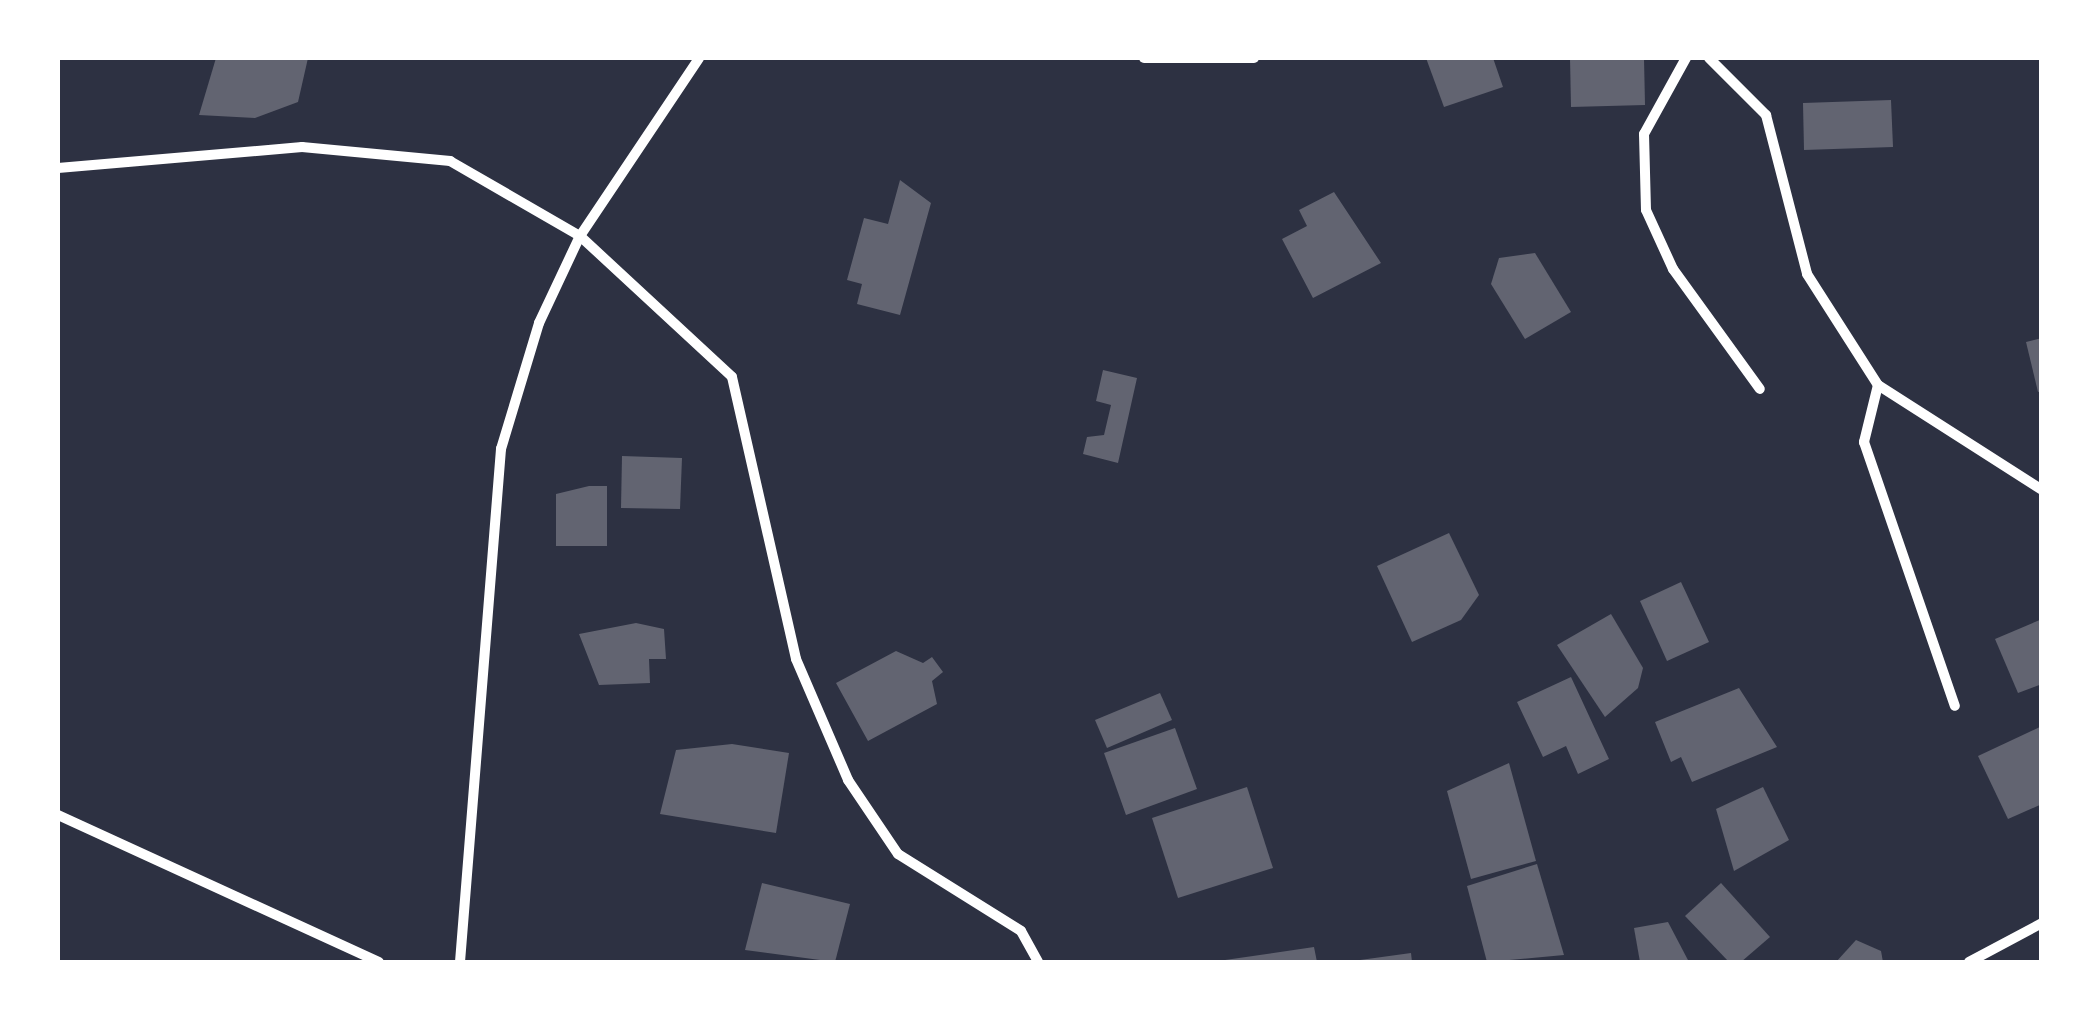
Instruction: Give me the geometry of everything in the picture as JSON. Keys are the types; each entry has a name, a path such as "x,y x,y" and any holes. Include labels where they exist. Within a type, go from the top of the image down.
{"street":[{"path":"460,962 501,449 539,323 580,236 699,58"},
{"path":"1144,58 1254,58"},
{"path":"1686,58 1644,134 1646,210 1673,269 1760,389"},
{"path":"1710,58 1766,115 1807,274 1878,385 2042,490"},
{"path":"58,168 302,147 450,161 580,236 732,378 796,659 848,780 898,854 1021,931 1038,962"},
{"path":"1878,385 1864,442 1955,706"},
{"path":"58,815 380,962"},
{"path":"1969,962 2042,923"}],"building":[{"path":"216,58 308,58 298,102 255,118 199,115"},
{"path":"1426,58 1493,58 1503,87 1444,107"},
{"path":"1570,58 1644,58 1645,105 1571,107"},
{"path":"1891,100 1893,147 1804,150 1803,103"},
{"path":"900,180 931,203 900,315 857,304 862,284 847,280 864,218 888,224"},
{"path":"1334,192 1381,263 1313,298 1282,239 1307,226 1299,210"},
{"path":"1535,253 1571,312 1525,339 1491,284 1499,258"},
{"path":"2042,338 2042,391 2038,392 2026,342"},
{"path":"1103,370 1137,378 1118,463 1083,454 1087,437 1104,435 1111,405 1096,401"},
{"path":"622,456 682,458 680,509 621,508"},
{"path":"607,486 607,546 556,546 556,494"},
{"path":"1449,533 1479,595 1461,620 1412,642 1377,566"},
{"path":"1681,582 1709,642 1667,661 1640,601"},
{"path":"1611,614 1643,668 1638,688 1605,717 1557,645"},
{"path":"2042,619 2042,684 2018,693 1995,639"},
{"path":"636,623 664,629 666,659 649,659 650,683 599,685 579,634"},
{"path":"896,651 923,663 932,657 943,672 932,681 937,704 868,741 836,683"},
{"path":"1571,677 1609,759 1578,774 1566,746 1543,757 1517,702"},
{"path":"1739,688 1777,747 1692,782 1681,757 1671,762 1655,722"},
{"path":"1160,693 1172,720 1107,748 1095,720"},
{"path":"2042,726 2042,804 2008,819 1978,756"},
{"path":"1175,728 1197,789 1126,815 1104,753"},
{"path":"732,744 789,753 776,833 660,814 676,750"},
{"path":"1509,763 1536,861 1471,879 1447,791"},
{"path":"1247,787 1273,868 1178,898 1152,818"},
{"path":"1763,787 1789,840 1734,871 1716,809"},
{"path":"1537,864 1564,955 1487,962 1467,886"},
{"path":"762,883 850,904 835,962 745,950"},
{"path":"1721,883 1770,937 1741,962 1729,962 1685,916"},
{"path":"1668,922 1689,962 1640,962 1634,928"},
{"path":"1856,940 1881,951 1883,962 1836,962"},
{"path":"1314,947 1317,962 1225,962 1225,960"},
{"path":"1411,953 1412,962 1360,962 1360,960"}]}
